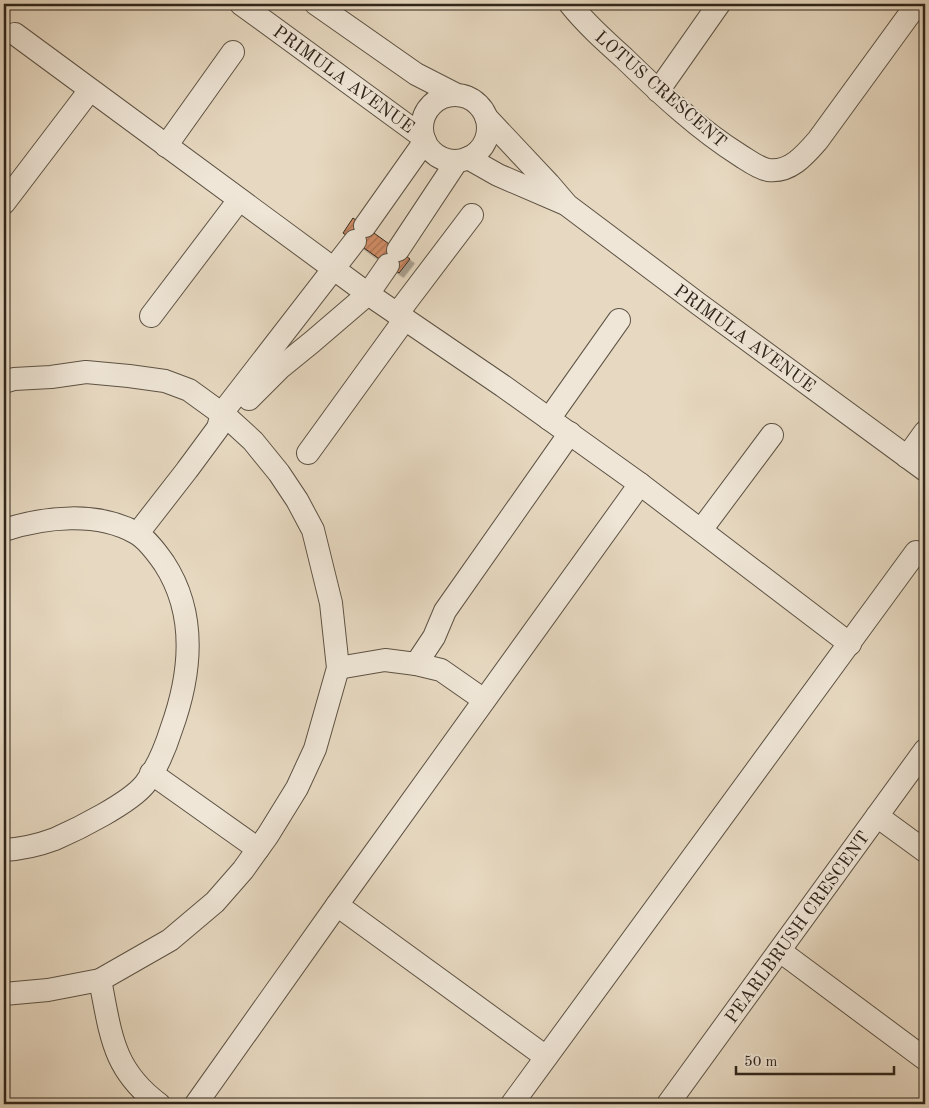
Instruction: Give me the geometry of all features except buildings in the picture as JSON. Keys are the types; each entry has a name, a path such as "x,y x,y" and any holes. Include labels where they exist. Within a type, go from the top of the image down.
{"street":[{"name":"PRIMULA AVENUE","path":"241,4 424,139"},
{"path":"223,420 280,368 368,294 463,160 476,153 487,136 486,117 475,102 416,74 316,4"},
{"name":"LOTUS CRESCENT","path":"570,4 584,21 658,91 722,144 754,165 768,170 792,165 804,157 917,4"},
{"path":"658,91 719,4"},
{"path":"15,34 368,294 640,484 850,644"},
{"path":"166,146 233,52"},
{"path":"4,203 90,90"},
{"path":"457,95 447,96 438,100 430,107 424,116 422,126 424,139 430,150 447,160 463,160"},
{"name":"PRIMULA AVENUE","path":"486,117 550,184 567,205"},
{"path":"138,533 187,470 360,234 424,139"},
{"name":"PRIMULA AVENUE","path":"463,160 567,205 925,470"},
{"path":"151,316 239,200"},
{"path":"308,453 472,215"},
{"path":"549,419 619,320"},
{"path":"4,382 14,379 51,377 86,372 165,381 189,390 223,420 253,441 279,472 313,530 332,603 338,668 328,708 311,757 297,788 243,870 215,902 170,940 100,980 48,990 4,994"},
{"path":"907,456 925,432"},
{"path":"416,664 434,637 445,611 570,434"},
{"path":"701,530 772,435"},
{"path":"196,1104 640,484"},
{"path":"4,530 27,522 96,519 138,533 158,554 179,594 186,624 189,650 180,706 162,756 144,785 118,807 55,839 20,849 4,850"},
{"path":"512,1104 916,552"},
{"path":"338,668 385,660 416,664 441,670 484,700"},
{"name":"PEARLBRUSH CRESCENT","path":"675,1102 780,951 925,750"},
{"path":"151,774 258,849"},
{"path":"878,816 925,851"},
{"path":"337,905 546,1057"},
{"path":"780,951 925,1058"},
{"path":"100,980 113,1041 121,1062 128,1076 140,1089 159,1104"}]}
